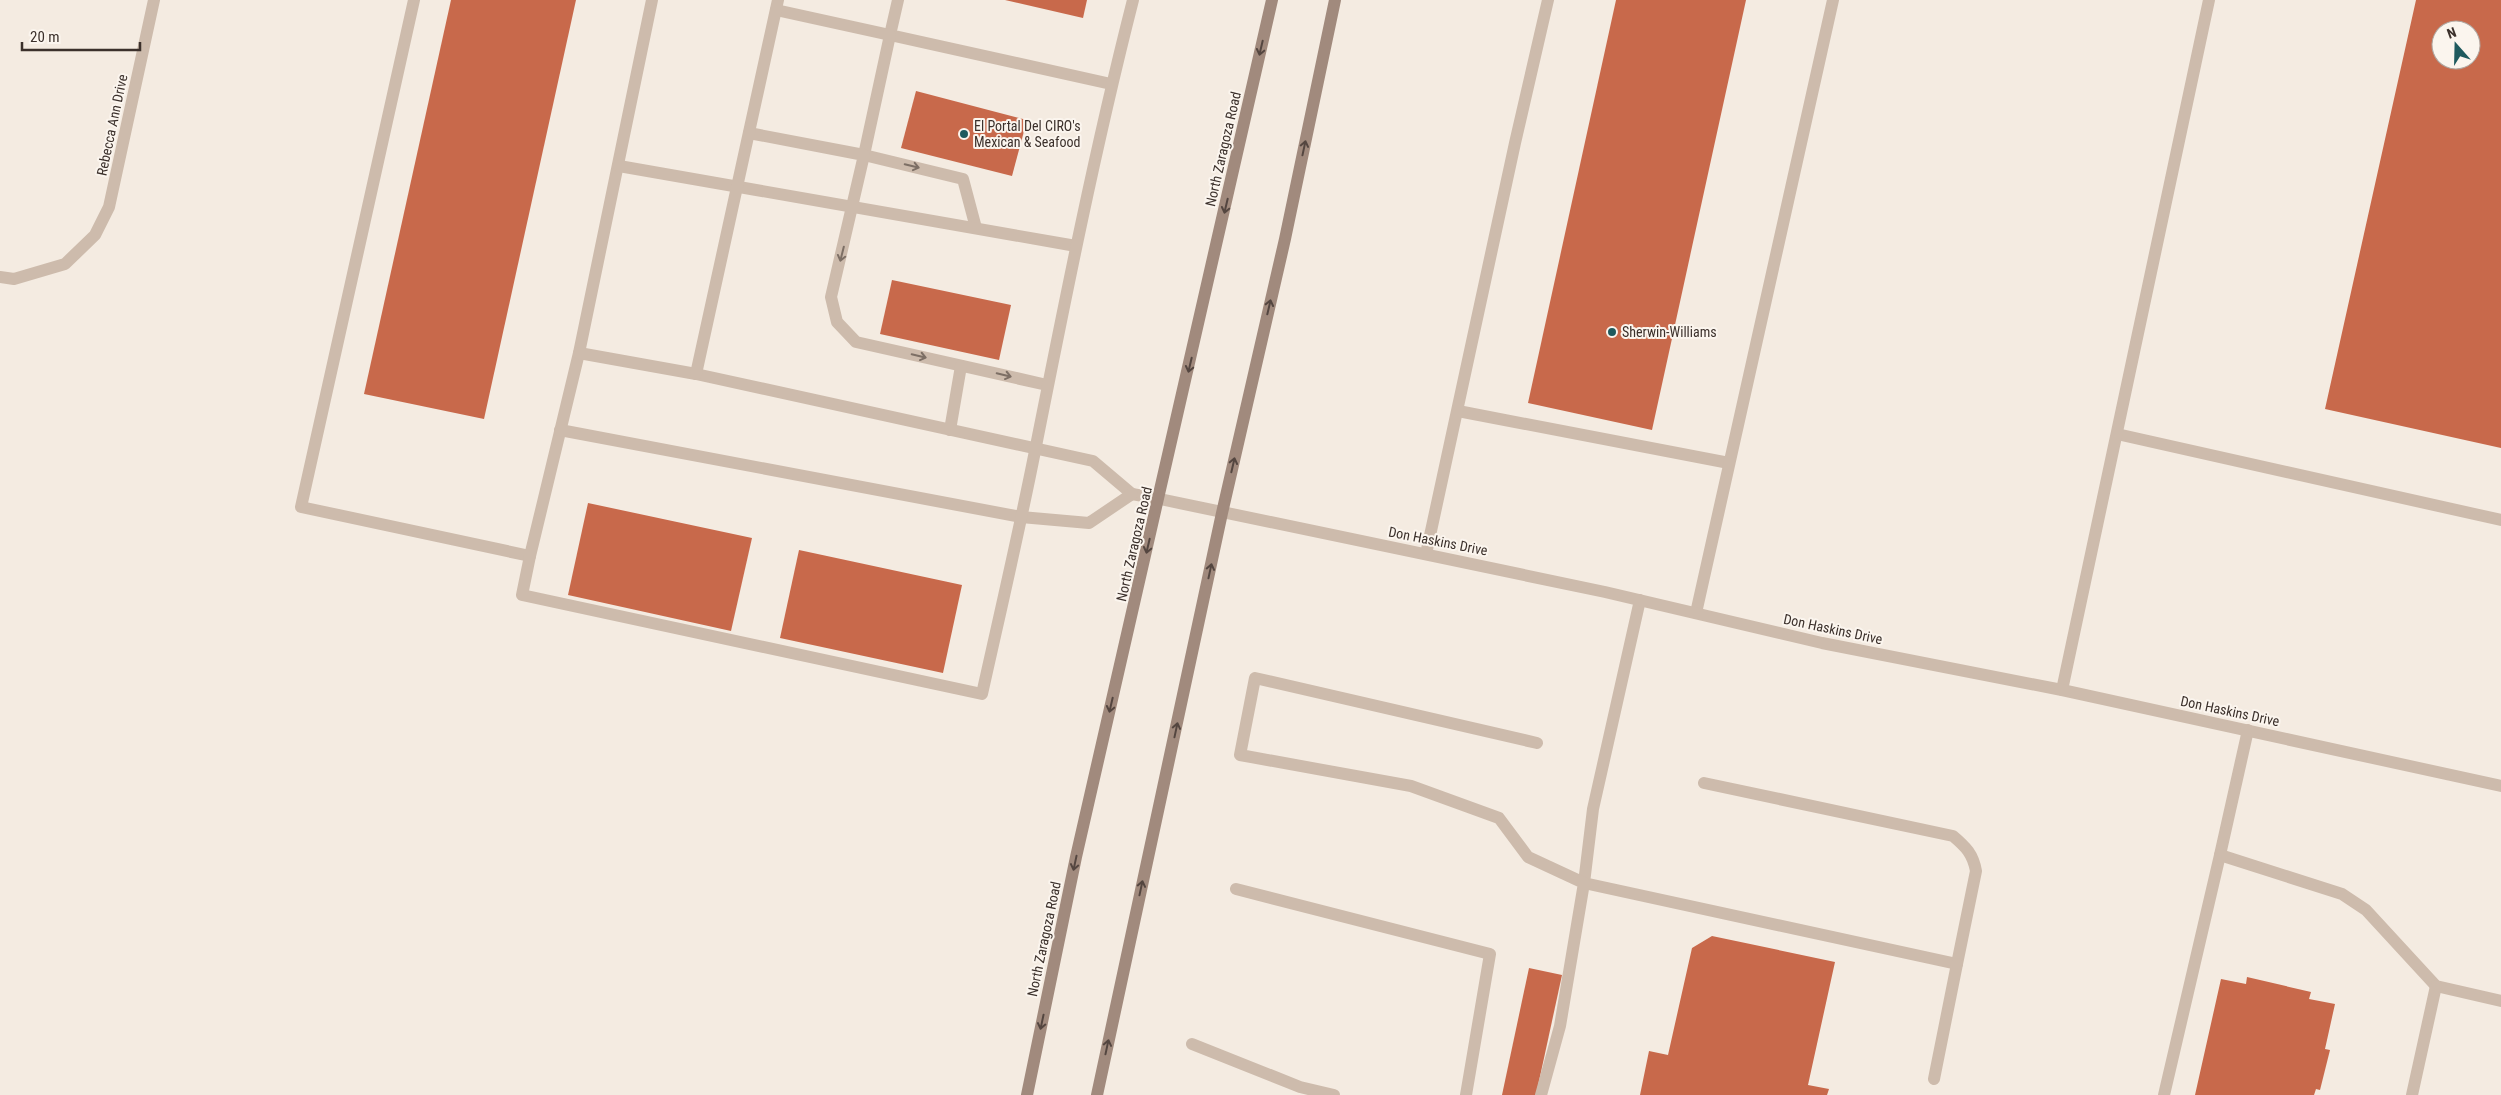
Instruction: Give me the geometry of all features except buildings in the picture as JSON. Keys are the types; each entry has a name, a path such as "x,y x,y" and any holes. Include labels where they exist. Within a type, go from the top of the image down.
{"main road":[{"name":"North Zaragoza Road","path":"1027,1095 1076,857 1160,499 1272,0"},
{"path":"1097,1095 1222,513 1285,239 1335,0"}],"street":[{"name":"Rebecca Ann Drive","path":"0,277 14,279 65,264 95,235 109,207 154,0"},
{"path":"414,0 301,507 530,556"},
{"path":"652,0 579,353 522,596 982,694 1022,516 1047,385 1111,84 1133,0"},
{"path":"898,0 854,207 830,297 837,322 856,342 1047,385"},
{"path":"1426,554 1548,0"},
{"path":"1696,613 1833,0"},
{"path":"2062,690 2209,0"},
{"path":"696,374 777,5 890,35 1111,84"},
{"path":"749,133 864,155 963,179 976,228"},
{"path":"619,166 1076,246"},
{"path":"560,430 1022,516 1089,522 1132,494 1093,461 696,374 579,353"},
{"path":"950,430 961,366"},
{"path":"1458,411 1729,464"},
{"path":"2117,434 2501,520"},
{"name":"Don Haskins Drive","path":"1132,494 1426,554 1640,600 1822,643 2062,690 2501,786"},
{"path":"1541,1095 1560,1026 1584,884 1593,809 1640,600"},
{"path":"1537,743 1255,678 1240,755 1411,786 1499,818 1528,857 1584,884 1957,964"},
{"path":"2164,1095 2248,730"},
{"path":"1704,784 1953,836 1966,847 1974,858 1976,871 1934,1080"},
{"path":"2220,855 2342,894 2366,910 2436,986 2501,1001"},
{"path":"1236,889 1490,954 1466,1095"},
{"path":"2412,1095 2436,986"},
{"path":"1192,1044 1299,1091 1334,1095"}],"place":[{"name":"El Portal Del CIRO's Mexican & Seafood","path":"964,134"},
{"name":"Sherwin-Williams","path":"1612,332"}]}
